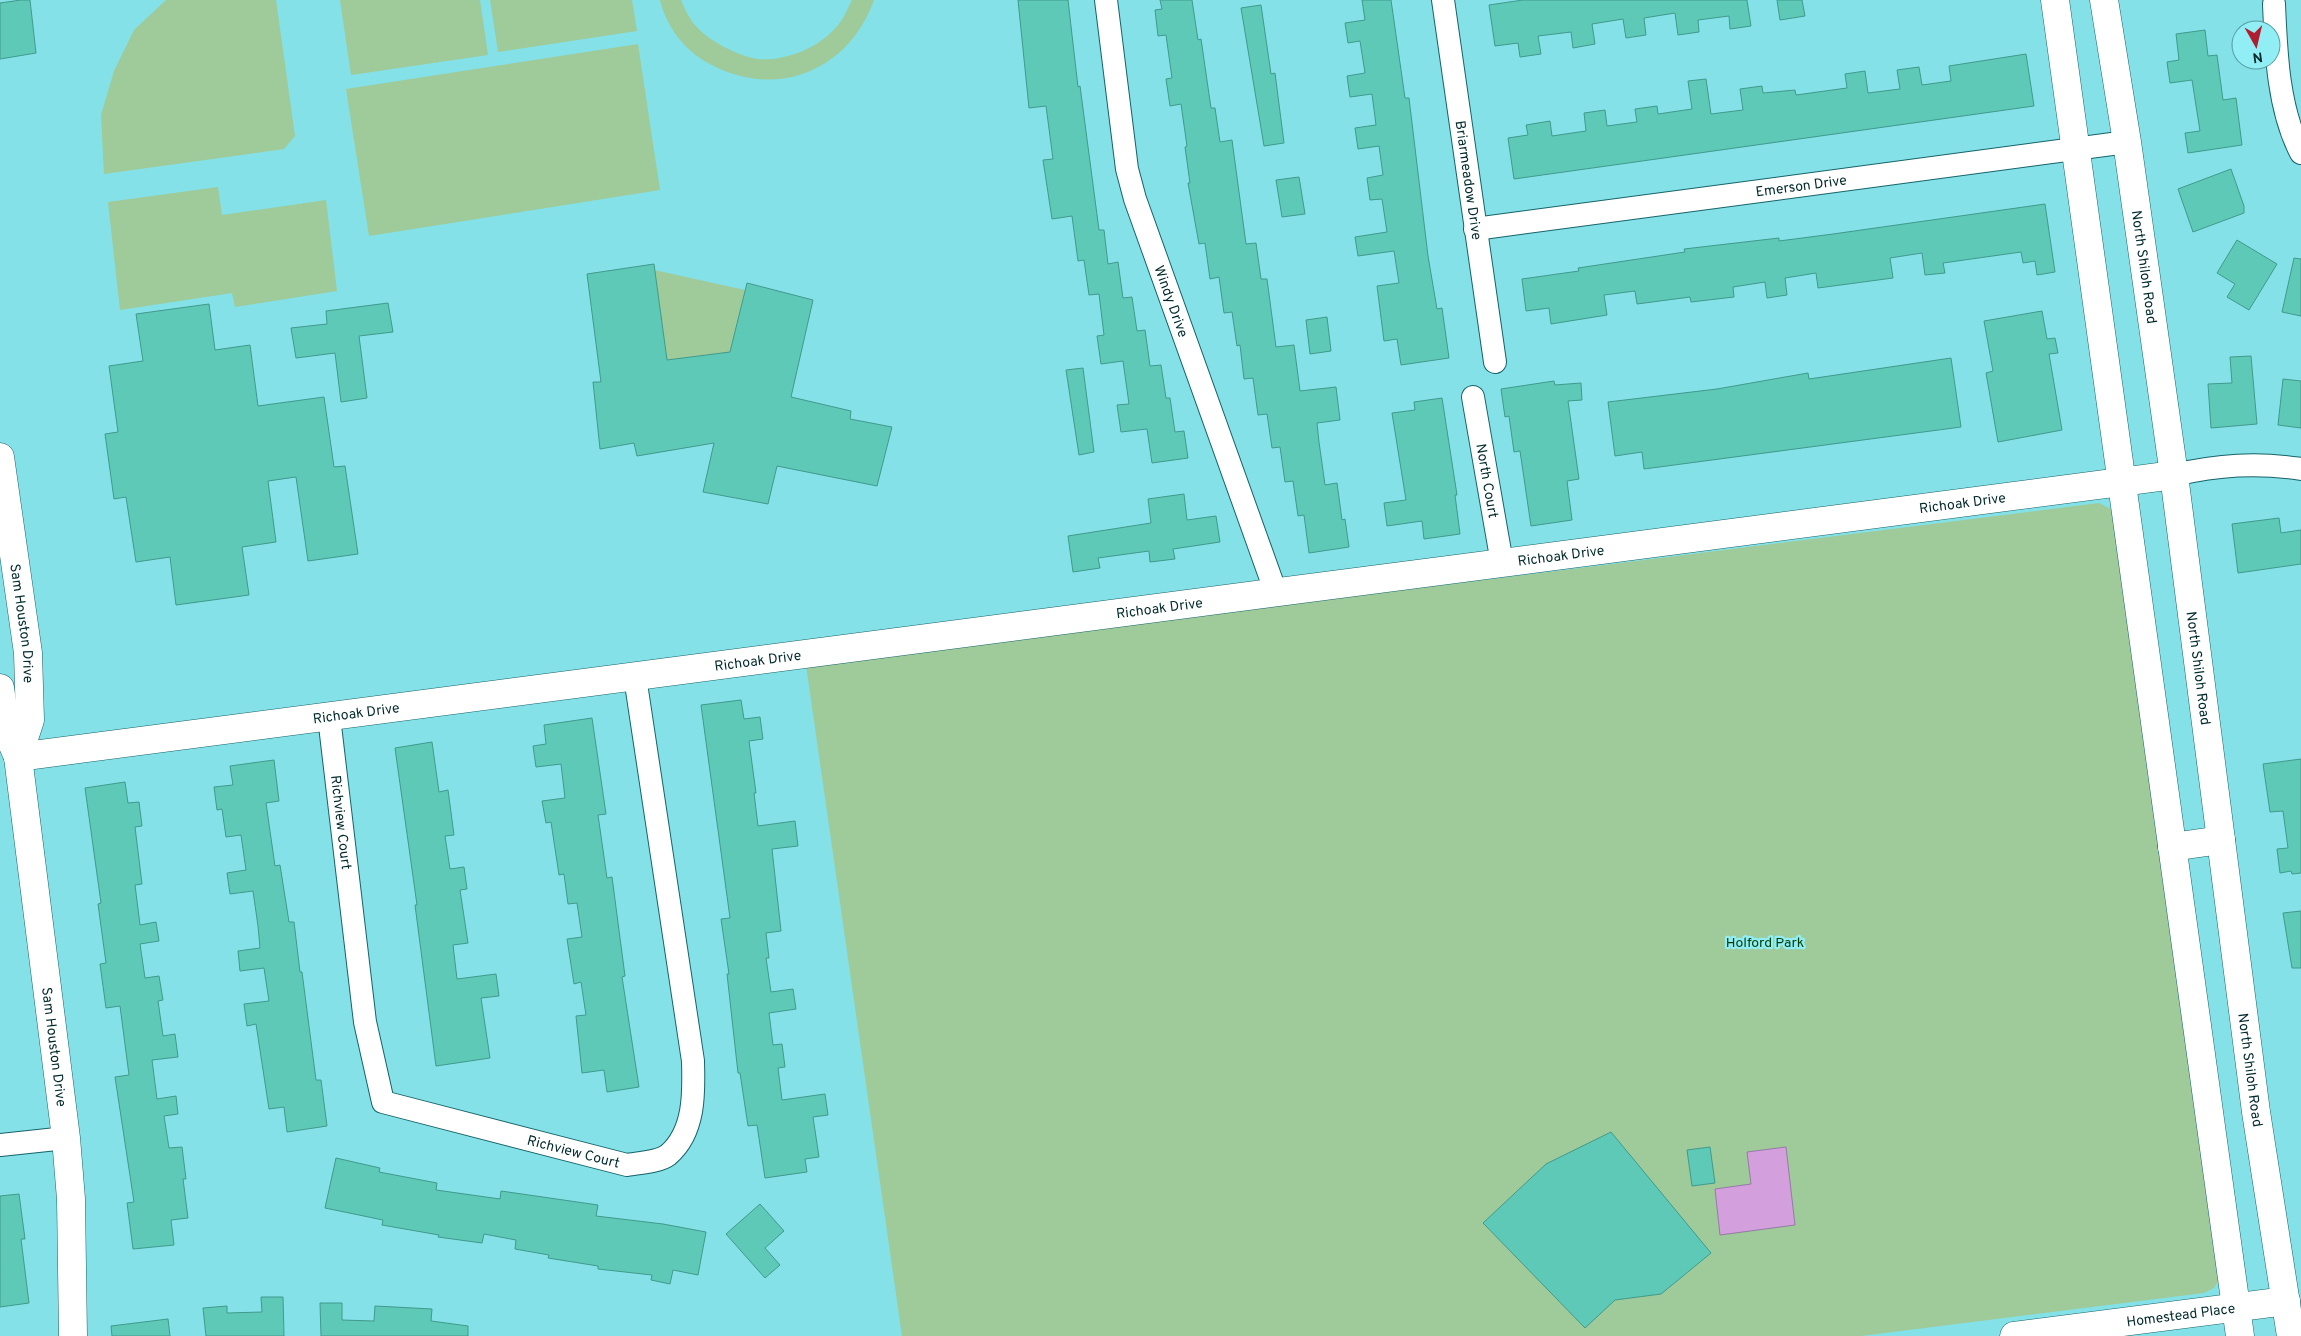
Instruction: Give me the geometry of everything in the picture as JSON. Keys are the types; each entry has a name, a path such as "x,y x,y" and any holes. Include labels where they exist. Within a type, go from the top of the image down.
{"street":[{"name":"Windy Drive","path":"1106,0 1127,169 1135,199 1276,593"},
{"name":"Briarmeadow Drive","path":"1444,0 1495,362"},
{"path":"2055,0 2240,1336"},
{"name":"North Shiloh Road","path":"2104,0 2127,142 2174,476 2256,1112 2293,1299 2291,1336"},
{"path":"2274,4 2275,34 2287,115 2301,153"},
{"name":"Emerson Drive","path":"1475,230 2127,142"},
{"name":"North Court","path":"1473,397 1502,564"},
{"name":"Sam Houston Drive","path":"0,457 28,653 30,720 18,758"},
{"name":"Richoak Drive","path":"18,758 2174,476 2201,469 2270,464 2301,470"},
{"name":"Richview Court","path":"329,717 365,1022 383,1102 627,1165 667,1156 687,1130 694,1090 693,1061 635,677"},
{"name":"Sam Houston Drive","path":"0,688 6,728 18,758 66,1138 71,1199 74,1336"},
{"path":"2172,847 2221,840"},
{"path":"0,1145 66,1138"},
{"name":"Homestead Place","path":"2014,1336 2293,1299"}],"green space":[{"path":"166,0 276,0 295,136 284,149 104,174 101,115 114,71 134,30"},
{"path":"340,0 480,0 488,55 351,75"},
{"path":"490,0 632,0 637,31 498,52"},
{"path":"660,0 681,0 698,28 709,38 724,47 749,57 769,59 792,55 815,45 825,38 841,21 852,0 874,0 862,25 847,45 829,61 807,72 784,78 760,79 735,74 701,59 678,38 667,20"},
{"path":"638,44 660,190 369,236 346,89"},
{"path":"218,187 222,215 326,200 337,291 235,307 232,293 120,310 108,202"},
{"path":"654,270 745,290 730,352 667,360"},
{"name":"Holford Park","path":"2099,503 2113,510 2219,1280 2214,1288 2204,1293 1861,1336 902,1336 806,665"}],"shaded area":[{"path":"1786,1147 1795,1225 1720,1235 1715,1189 1751,1184 1747,1152"}],"building":[{"path":"30,0 36,53 0,59 0,3"},
{"path":"1018,0 1068,0 1078,87 1080,86 1099,230 1104,230 1108,264 1118,262 1123,298 1132,297 1137,331 1145,330 1150,366 1161,365 1166,398 1170,398 1175,432 1184,431 1188,458 1152,463 1147,429 1121,432 1117,405 1129,404 1123,361 1101,364 1097,336 1104,335 1099,294 1089,295 1084,260 1078,261 1072,216 1052,219 1043,160 1053,159 1046,106 1029,108"},
{"path":"1160,0 1192,0 1198,40 1201,39 1211,108 1215,108 1220,142 1232,140 1246,244 1256,243 1261,279 1267,279 1276,347 1294,345 1300,391 1336,387 1340,420 1317,423 1325,485 1337,483 1342,520 1345,519 1349,547 1309,553 1304,515 1298,516 1293,481 1285,482 1280,447 1272,448 1267,414 1258,415 1253,378 1244,379 1240,345 1237,346 1232,312 1224,313 1219,277 1210,279 1205,243 1199,244 1188,183 1190,183 1185,147 1187,146 1181,104 1170,106 1166,79 1172,78 1166,35 1158,36 1155,10 1162,9"},
{"path":"1362,0 1391,0 1405,98 1409,98 1428,256 1437,309 1442,308 1449,358 1401,365 1397,339 1384,341 1377,286 1399,283 1394,251 1358,256 1355,237 1387,232 1382,199 1370,200 1367,178 1383,175 1379,146 1358,149 1355,128 1376,125 1372,94 1350,97 1347,76 1365,73 1360,41 1348,43 1345,23 1365,20"},
{"path":"1523,0 1747,0 1751,26 1730,29 1729,16 1698,20 1699,32 1678,35 1675,13 1644,18 1646,35 1626,38 1623,19 1592,24 1595,44 1573,48 1571,32 1538,36 1541,54 1520,57 1518,43 1495,46 1489,5"},
{"path":"1777,0 1802,0 1805,16 1780,20"},
{"path":"1261,5 1271,74 1275,73 1284,143 1264,146 1241,8"},
{"path":"2205,30 2208,56 2217,55 2223,100 2236,98 2242,145 2188,153 2185,133 2200,131 2192,80 2170,83 2167,62 2179,60 2176,34"},
{"path":"2026,54 2034,106 1514,179 1508,138 1528,135 1526,125 1550,121 1552,136 1586,131 1584,113 1605,110 1607,126 1637,122 1635,109 1657,106 1658,114 1692,109 1688,81 1706,79 1711,114 1743,110 1740,89 1762,86 1763,93 1795,90 1796,95 1847,88 1845,74 1865,71 1868,93 1900,89 1897,70 1919,67 1922,85 1951,81 1949,66"},
{"path":"2231,169 2244,206 2244,213 2193,232 2178,189"},
{"path":"1299,177 1305,214 1282,217 1276,180"},
{"path":"2045,204 2055,272 2037,275 2035,261 2023,263 2021,252 1943,263 1945,273 1925,275 1922,253 1890,258 1893,278 1818,288 1816,273 1785,278 1787,295 1767,298 1765,282 1733,287 1734,297 1691,302 1690,297 1637,304 1635,291 1604,295 1607,315 1551,324 1549,308 1526,311 1522,279 1579,271 1578,268 1685,252 1684,249 1779,238 1779,241"},
{"path":"2237,240 2277,264 2249,310 2227,297 2235,284 2217,273"},
{"path":"2294,258 2301,259 2301,316 2282,312"},
{"path":"654,264 667,360 730,352 747,283 813,300 791,397 851,411 850,419 892,427 877,486 777,466 768,504 703,492 714,443 637,456 634,443 600,449 593,382 601,382 587,274"},
{"path":"388,303 393,332 359,336 367,398 341,402 335,353 296,358 291,328 327,324 326,311"},
{"path":"209,304 215,350 250,345 258,406 324,397 334,467 345,466 358,554 308,561 296,477 268,481 276,542 242,547 249,595 176,605 170,557 136,562 126,497 114,499 105,434 118,432 109,366 143,361 136,314"},
{"path":"2042,311 2047,339 2055,338 2058,353 2049,354 2062,430 1998,442 1986,373 1993,371 1984,321"},
{"path":"1327,317 1331,351 1310,354 1306,320"},
{"path":"2251,356 2257,424 2211,428 2208,384 2232,383 2230,357"},
{"path":"1951,358 1961,427 1644,469 1642,452 1615,456 1608,402 1717,389 1808,373 1809,379"},
{"path":"1083,368 1094,452 1079,455 1066,370"},
{"path":"2283,379 2301,381 2301,428 2278,425"},
{"path":"1554,381 1555,385 1581,383 1582,400 1568,401 1579,479 1567,481 1572,520 1531,526 1520,451 1514,452 1509,416 1505,417 1501,389"},
{"path":"1442,398 1457,495 1455,495 1460,534 1424,539 1422,521 1387,526 1384,503 1406,500 1392,413 1415,410 1414,402"},
{"path":"1184,494 1187,520 1216,516 1220,542 1173,549 1175,559 1150,562 1149,551 1098,558 1100,568 1073,572 1068,536 1151,523 1148,499"},
{"path":"2279,518 2281,533 2301,530 2301,564 2238,573 2232,524"},
{"path":"741,700 744,719 760,717 763,739 749,741 758,826 795,821 798,846 772,849 781,931 766,933 769,958 766,958 771,992 793,989 796,1009 769,1013 773,1045 782,1044 785,1067 778,1068 782,1100 825,1094 828,1115 813,1117 819,1157 805,1159 807,1172 765,1178 757,1125 748,1126 740,1073 738,1073 727,974 729,974 721,919 730,918 701,705"},
{"path":"592,718 606,814 598,815 607,878 612,877 625,976 622,977 639,1087 607,1092 604,1070 582,1073 576,1016 586,1015 581,982 574,984 567,939 582,937 577,903 568,904 564,874 559,875 551,822 546,823 542,801 565,798 561,764 536,767 533,746 546,744 544,725"},
{"path":"432,742 439,792 448,790 454,835 445,836 450,869 464,867 467,889 460,890 468,943 453,945 457,979 496,974 499,996 481,998 490,1058 436,1066 415,905 417,905 395,748"},
{"path":"2301,759 2301,873 2292,874 2291,871 2280,873 2277,849 2288,848 2283,811 2270,812 2263,764"},
{"path":"274,760 279,801 266,803 275,866 280,865 289,922 294,922 316,1080 321,1080 327,1126 287,1132 284,1107 269,1109 256,1024 247,1026 244,1004 269,1001 264,968 240,971 238,951 260,948 258,926 253,891 230,894 227,873 246,870 241,835 226,837 222,809 217,810 214,787 233,785 230,766"},
{"path":"125,782 128,803 139,802 142,826 135,827 142,884 135,885 140,925 156,922 159,941 140,944 145,978 159,976 163,1000 158,1001 163,1036 175,1034 178,1057 152,1060 157,1099 176,1096 178,1114 164,1116 169,1148 182,1147 186,1179 183,1179 188,1218 171,1220 174,1245 133,1249 127,1203 134,1202 115,1077 129,1075 120,1006 106,1008 100,964 106,963 98,904 101,903 85,788"},
{"path":"2301,911 2301,968 2292,968 2283,913"},
{"path":"1611,1132 1711,1253 1661,1294 1615,1300 1585,1328 1483,1223 1546,1164"},
{"path":"1710,1147 1715,1183 1692,1186 1687,1150"},
{"path":"336,1158 380,1168 379,1172 437,1183 436,1190 500,1199 501,1191 598,1205 596,1216 663,1224 706,1232 698,1275 673,1270 670,1284 651,1280 652,1275 598,1269 598,1266 548,1258 549,1255 515,1249 516,1240 484,1234 482,1243 438,1237 439,1235 382,1225 383,1220 325,1208"},
{"path":"19,1194 25,1239 21,1239 29,1303 0,1307 0,1196"},
{"path":"760,1204 784,1231 765,1248 780,1265 765,1278 726,1234"},
{"path":"261,1297 283,1297 284,1336 206,1336 203,1308 227,1306 227,1313 262,1312"},
{"path":"320,1303 342,1303 342,1320 374,1321 375,1306 432,1309 431,1321 468,1326 468,1336 321,1336"},
{"path":"168,1319 170,1336 112,1336 111,1326"}]}
